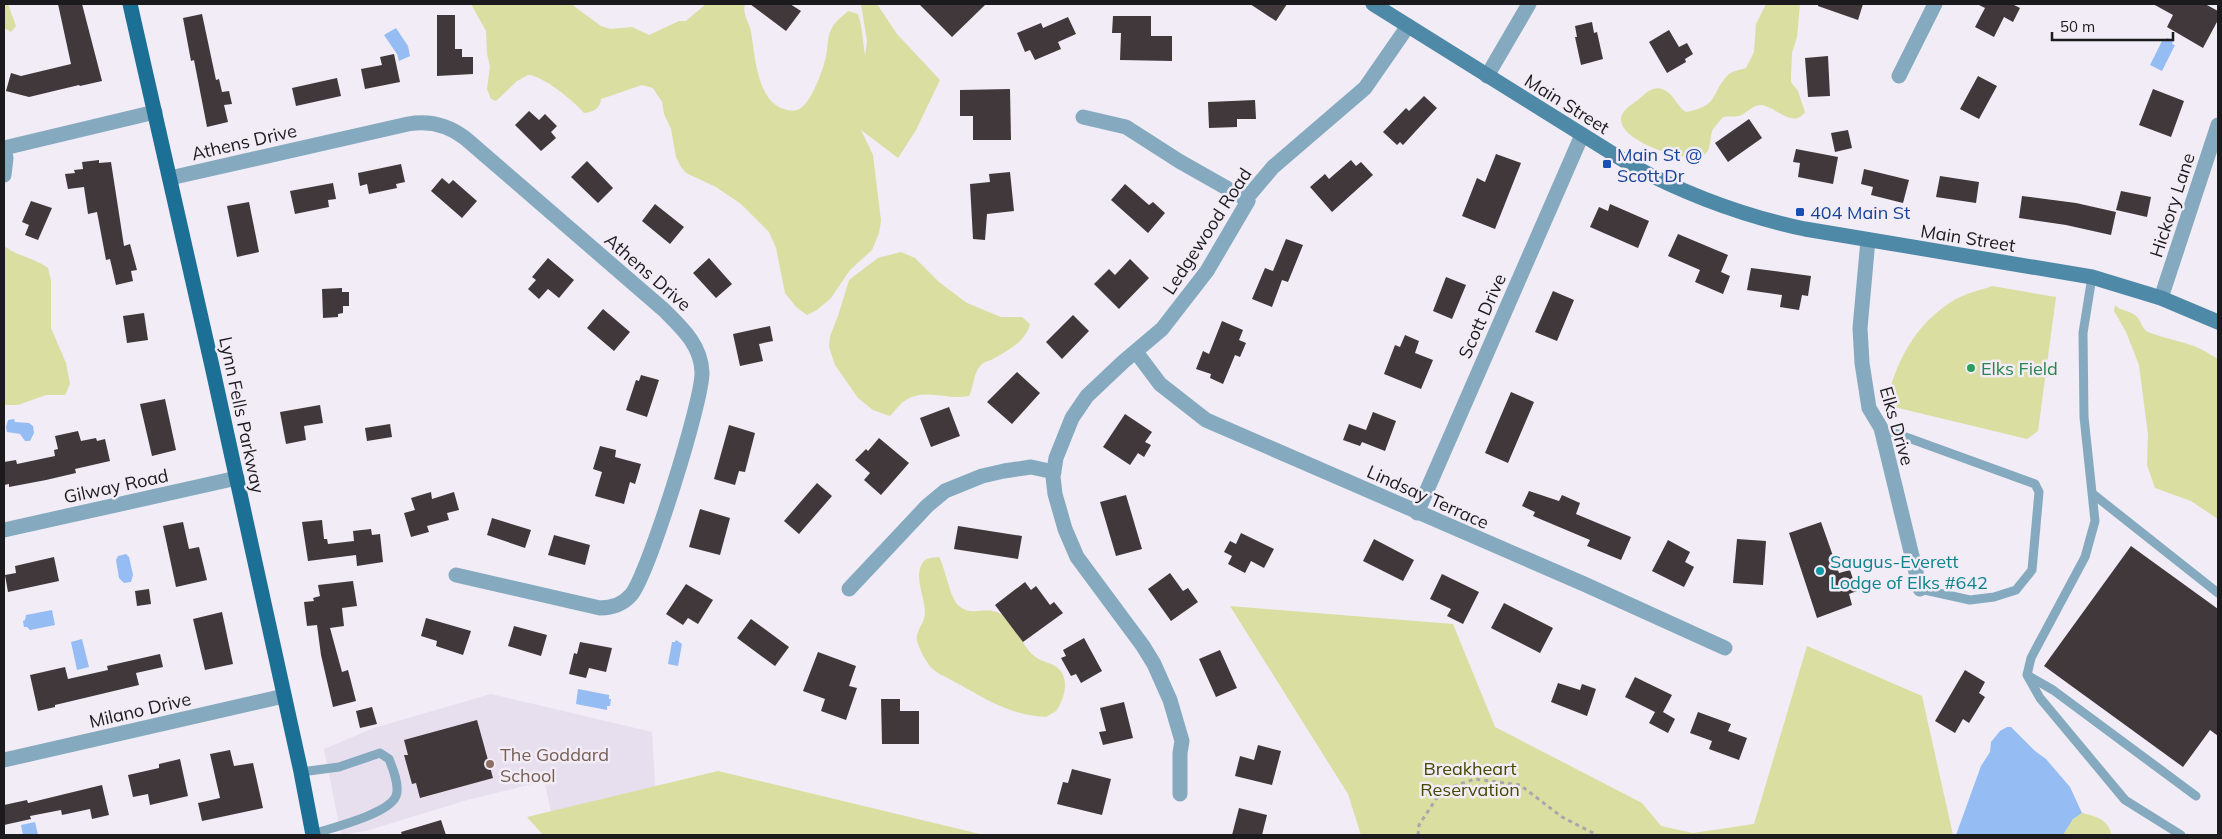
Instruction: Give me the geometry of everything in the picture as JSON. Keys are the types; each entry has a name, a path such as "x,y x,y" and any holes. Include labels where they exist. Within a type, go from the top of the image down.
{"main road":[{"name":"Lynn Fells Parkway","path":"130,4 237,478 313,835"},
{"name":"Main Street","path":"1373,4 1582,135 1660,181 1719,206 1773,222 1868,240 2092,277 2161,298 2218,322"}],"street":[{"path":"1487,76 1529,4"},
{"path":"1899,76 1935,4"},
{"name":"Ledgewood Road","path":"1180,794 1180,753 1182,742 1170,700 1154,664 1143,646 1077,557 1065,529 1057,502 1054,472 1056,458 1072,418 1087,396 1162,329 1207,271 1248,201 1246,200 1273,167 1365,88 1408,26"},
{"path":"4,175 6,158 4,148 155,112"},
{"path":"1083,117 1126,127 1179,161 1246,200"},
{"name":"Athens Drive","path":"170,178 408,124 428,123 441,125 465,138 664,310 684,329 695,344 700,358 702,373 697,405 654,544 636,587 626,600 611,607 600,608 456,574"},
{"name":"Hickory Lane","path":"2161,298 2218,125"},
{"name":"Scott Drive","path":"1417,513 1582,135"},
{"name":"Elks Drive","path":"1868,240 1860,328 1862,363 1869,408 1882,428 1920,589"},
{"name":"Lindsay Terrace","path":"1136,352 1160,384 1206,420 1584,584 1725,648"},
{"path":"849,589 927,506 946,491 982,476 1004,471 1031,467 1054,472"},
{"name":"Gilway Road","path":"4,530 237,478"},
{"name":"Milano Drive","path":"4,760 284,696"}],"lane":[{"path":"2092,277 2083,333 2084,417 2095,521 2085,557 2031,658 2027,675 2040,698 2125,800 2181,835"},
{"path":"1882,428 2035,484 2039,492 2032,570 2016,590 1994,597 1970,600 1920,589"},
{"path":"2093,494 2218,593"},
{"path":"2027,675 2053,690 2196,796"},
{"path":"301,772 336,768 382,753 389,759 397,788 395,798 388,806 348,824 313,835"}],"path":[{"path":"1418,835 1419,825 1442,790 1475,779 1520,784 1562,817 1597,835"}],"shaded area":[{"name":"The Goddard School","path":"491,694 652,732 658,835 557,835 544,781 467,800 366,831 341,835 324,749 374,728"}],"green space":[{"path":"4,4 8,4 16,26 11,32 4,28"},
{"path":"471,4 571,4 601,26 611,29 632,27 649,35 679,21 686,21 706,4 745,4 745,15 751,32 756,65 763,87 768,97 775,104 793,111 800,109 810,98 825,61 832,27 848,11 858,14 865,56 867,41 861,4 877,4 897,34 940,80 916,130 898,158 861,130 873,155 881,221 879,233 872,250 850,270 831,298 817,310 807,315 796,307 785,293 776,248 769,232 741,204 716,187 686,173 681,167 676,157 671,129 664,114 662,102 653,88 642,85 601,99 596,109 584,113 566,96 549,84 528,75 517,81 496,101 491,99 487,89 490,66 487,54 486,31"},
{"path":"1766,4 1800,4 1797,37 1792,53 1791,82 1798,91 1805,112 1800,117 1789,118 1766,106 1760,105 1739,116 1723,117 1713,129 1707,152 1697,157 1671,154 1656,149 1631,135 1623,127 1621,118 1624,112 1656,88 1666,91 1686,112 1697,110 1709,103 1729,74 1746,68 1754,52 1756,24"},
{"path":"4,246 48,268 51,281 51,328 66,363 70,384 65,395 46,395 18,405 4,405"},
{"path":"901,252 915,258 939,282 967,303 1001,317 1022,317 1030,324 1024,336 1016,345 980,366 969,396 952,397 927,394 911,397 903,402 890,416 873,410 858,398 835,365 829,347 830,336 849,280 878,258"},
{"name":"Elks Field","path":"1992,286 2056,297 2038,431 2027,439 1886,405 1895,374 1909,344 1929,319 1956,299"},
{"path":"2115,305 2135,315 2146,331 2194,346 2218,359 2218,519 2191,501 2155,488 2147,465 2148,435 2139,365 2126,332 2114,311"},
{"path":"939,557 953,597 959,606 969,611 994,611 1004,616 1032,654 1060,670 1065,681 1065,688 1062,700 1056,711 1046,717 1009,710 941,675 929,665 917,641 917,634 925,613 919,575 925,560"},
{"name":"Breakheart Reservation","path":"1230,606 1453,624 1495,727 1642,803 1661,826 1693,833 1754,824 1807,646 1922,696 1953,835 1361,835 1348,794"},
{"path":"718,771 984,835 543,835 527,817"},
{"path":"2082,813 2097,817 2105,822 2111,835 2063,835 2073,819"}],"water":[{"path":"396,28 408,46 410,56 399,61 397,54 384,35"},
{"path":"2167,38 2173,41 2172,44 2175,45 2162,71 2150,65 2163,39 2165,41"},
{"path":"14,419 15,422 29,423 33,426 34,433 30,441 25,441 20,434 7,432 8,420"},
{"path":"126,554 129,557 133,575 131,582 124,583 119,578 116,560 118,556"},
{"path":"52,610 55,625 30,630 24,627 23,621 26,615"},
{"path":"82,639 89,667 77,670 71,642"},
{"path":"676,640 682,644 678,666 668,664 672,642"},
{"path":"578,689 609,695 609,699 611,699 610,706 607,706 607,710 576,704"},
{"path":"2011,727 2035,751 2046,759 2070,787 2082,813 2073,819 2063,835 1956,835 1981,766 1990,752 1991,742 2000,731"},
{"path":"35,822 38,835 23,835 21,825"}],"building":[{"path":"58,4 82,4 102,81 29,97 6,91 11,73 21,76 71,64"},
{"path":"750,4 790,4 801,11 786,31"},
{"path":"919,4 986,4 952,37"},
{"path":"1250,4 1287,4 1276,21"},
{"path":"1818,4 1863,4 1858,20 1818,6"},
{"path":"1977,4 2012,4 2020,8 2013,22 2004,17 1994,37 1975,27 1985,8"},
{"path":"2153,4 2205,4 2218,11 2218,20 2203,48 2167,27 2173,15"},
{"path":"202,14 216,80 219,79 222,92 229,91 232,104 224,105 228,122 207,127 194,60 191,61 183,18"},
{"path":"437,15 455,15 455,49 462,49 462,57 473,57 473,74 437,76"},
{"path":"1113,16 1151,16 1151,36 1172,36 1172,61 1120,60 1121,33 1112,33"},
{"path":"1068,17 1076,34 1058,42 1061,49 1035,60 1030,50 1025,52 1017,33 1041,23 1043,28"},
{"path":"1592,22 1594,33 1597,32 1603,59 1581,65 1575,37 1577,37 1575,26"},
{"path":"1669,30 1679,47 1687,43 1693,54 1685,59 1686,62 1667,73 1649,42"},
{"path":"394,54 400,82 365,89 361,69 382,65 380,57"},
{"path":"1828,56 1830,96 1808,97 1805,58"},
{"path":"1978,76 1997,86 1979,119 1960,109"},
{"path":"337,78 341,96 296,106 292,88"},
{"path":"1010,89 1011,140 973,140 973,116 960,116 960,90"},
{"path":"2153,89 2184,101 2171,137 2139,125"},
{"path":"1424,96 1437,108 1403,145 1400,142 1397,145 1383,132 1406,108 1409,111"},
{"path":"1255,100 1256,119 1237,119 1237,127 1209,128 1208,102"},
{"path":"529,111 539,120 545,114 557,126 551,132 556,138 541,151 515,125"},
{"path":"1749,119 1762,138 1728,162 1715,143"},
{"path":"1848,130 1852,148 1835,152 1831,133"},
{"path":"1796,149 1838,157 1833,184 1798,177 1800,163 1793,162"},
{"path":"1496,154 1521,163 1495,229 1462,216 1477,178 1485,182"},
{"path":"99,160 99,163 111,162 124,246 130,244 137,270 131,271 133,281 116,285 110,259 106,260 97,212 88,214 84,187 68,189 65,174 75,173 74,170 83,169 82,162"},
{"path":"1351,160 1356,166 1361,162 1373,175 1332,212 1310,187 1325,174 1329,179"},
{"path":"587,161 613,188 598,203 571,177"},
{"path":"401,164 405,182 396,184 397,188 369,194 367,184 360,186 358,173"},
{"path":"1864,169 1909,180 1903,203 1871,195 1873,187 1861,184"},
{"path":"1010,172 1014,211 987,214 985,240 973,239 970,184 990,182 989,174"},
{"path":"1940,176 1979,182 1976,203 1936,197"},
{"path":"442,178 449,184 453,180 477,201 462,218 431,191"},
{"path":"333,183 336,199 328,200 329,207 295,214 290,191"},
{"path":"1125,184 1149,205 1153,202 1165,213 1148,233 1111,200"},
{"path":"2121,191 2151,197 2147,217 2116,210"},
{"path":"2022,196 2076,203 2116,212 2111,235 2066,225 2019,218"},
{"path":"31,201 52,208 38,240 25,235 29,225 22,222"},
{"path":"249,202 259,252 237,257 227,206"},
{"path":"655,204 684,227 670,244 642,221"},
{"path":"1610,204 1649,221 1638,248 1590,227 1599,207 1608,211"},
{"path":"1678,234 1728,255 1721,272 1730,276 1723,294 1695,282 1700,270 1668,256"},
{"path":"1286,239 1303,245 1288,282 1282,280 1272,307 1252,299 1265,268 1273,271"},
{"path":"548,258 574,280 559,298 548,289 539,299 528,289 536,280 532,277"},
{"path":"709,258 732,284 716,298 693,273"},
{"path":"1130,259 1149,278 1119,309 1094,284 1109,269 1115,275"},
{"path":"1751,268 1811,276 1808,296 1802,295 1799,310 1780,307 1782,295 1747,290"},
{"path":"1446,277 1466,285 1452,319 1433,311"},
{"path":"342,288 342,292 349,292 349,306 343,306 343,313 338,314 338,317 323,318 322,289"},
{"path":"1553,291 1574,300 1557,341 1535,332"},
{"path":"603,309 630,332 614,351 587,328"},
{"path":"144,313 148,340 127,343 123,316"},
{"path":"1073,315 1089,331 1062,359 1046,342"},
{"path":"1222,321 1243,330 1239,340 1246,343 1240,357 1235,355 1223,384 1210,378 1211,374 1196,369 1203,351 1209,354"},
{"path":"770,326 773,341 759,344 763,361 740,366 733,334"},
{"path":"1405,335 1419,341 1415,353 1433,360 1421,389 1384,374 1395,345 1400,347"},
{"path":"1017,372 1040,393 1012,424 987,402"},
{"path":"641,375 659,380 647,417 626,410 636,380 639,381"},
{"path":"1511,392 1534,402 1508,463 1485,453"},
{"path":"165,399 176,450 152,456 140,404"},
{"path":"320,405 323,423 304,426 306,440 286,444 280,412"},
{"path":"949,407 960,436 931,447 920,418"},
{"path":"1373,412 1396,421 1385,451 1362,442 1360,446 1343,440 1349,424 1366,430"},
{"path":"1125,414 1152,432 1145,442 1151,445 1144,457 1138,453 1130,465 1103,447"},
{"path":"390,424 392,437 367,441 365,428"},
{"path":"729,425 755,433 745,472 739,471 735,485 714,479"},
{"path":"78,431 81,441 96,438 97,441 105,439 110,461 75,469 76,473 46,480 9,487 9,484 4,485 4,462 16,460 17,464 55,456 54,450 58,449 55,436"},
{"path":"879,438 909,463 881,495 864,480 870,473 855,460 866,449 868,451"},
{"path":"600,446 616,450 615,457 641,464 635,484 630,482 624,504 595,496 602,472 593,469"},
{"path":"817,483 832,496 799,534 784,521"},
{"path":"1529,491 1559,501 1562,495 1580,503 1576,514 1631,537 1621,560 1587,546 1590,540 1533,516 1535,512 1522,506"},
{"path":"431,492 432,499 454,492 459,510 447,513 449,520 427,526 429,532 411,537 404,513 415,510 411,498"},
{"path":"1126,495 1142,549 1116,556 1100,502"},
{"path":"700,509 730,518 720,555 689,547"},
{"path":"492,518 531,530 525,548 487,535"},
{"path":"322,520 324,539 327,539 328,544 354,541 353,531 371,529 372,535 380,534 383,562 357,566 356,555 308,561 302,522"},
{"path":"183,522 189,549 199,547 207,580 176,587 163,526"},
{"name":"Saugus-Everett Lodge of Elks #642","path":"1821,522 1839,573 1850,570 1857,591 1849,594 1852,605 1817,618 1789,533"},
{"path":"958,526 1022,536 1018,559 954,549"},
{"path":"1241,533 1274,549 1264,568 1251,561 1245,573 1228,564 1232,556 1224,552 1230,541 1236,544"},
{"path":"554,535 590,545 585,565 548,555"},
{"path":"1374,539 1414,560 1403,581 1363,561"},
{"path":"1737,539 1766,541 1763,585 1733,583"},
{"path":"1668,540 1690,552 1685,562 1694,567 1684,587 1652,571"},
{"path":"2131,546 2218,609 2218,736 2210,730 2183,767 2044,666"},
{"path":"54,557 59,581 8,592 5,575 16,573 15,566"},
{"path":"1170,573 1183,591 1188,588 1198,602 1171,621 1148,589"},
{"path":"1442,574 1479,592 1463,624 1447,616 1451,609 1430,599"},
{"path":"353,581 357,606 342,608 344,626 330,628 342,672 348,670 356,701 333,707 321,655 317,625 307,626 304,602 314,601 313,598 320,596 318,585"},
{"path":"1025,582 1031,590 1036,586 1050,605 1054,602 1063,613 1023,642 995,605"},
{"path":"686,584 713,600 698,624 688,618 683,625 666,614"},
{"path":"149,589 151,604 137,606 135,591"},
{"path":"1504,603 1553,628 1540,653 1491,628"},
{"path":"222,612 233,664 205,670 193,619"},
{"path":"426,618 471,631 463,655 436,646 437,641 421,636"},
{"path":"751,619 789,647 775,666 737,638"},
{"path":"514,626 547,635 541,656 508,646"},
{"path":"1084,638 1102,671 1081,683 1076,674 1071,676 1061,658 1066,656 1063,650"},
{"path":"580,642 612,648 606,672 589,668 586,678 569,674 574,653 577,654"},
{"path":"1220,650 1237,688 1216,697 1199,659"},
{"path":"818,652 856,666 849,686 857,688 846,720 821,711 825,699 803,691"},
{"path":"160,654 163,667 136,673 139,685 55,705 55,707 38,711 30,675 65,667 68,679 108,670 107,666"},
{"path":"1965,670 1985,682 1979,693 1985,697 1969,723 1963,719 1955,733 1935,721"},
{"path":"1635,677 1672,695 1663,712 1675,719 1668,733 1649,723 1655,712 1625,697"},
{"path":"1558,683 1580,690 1582,684 1596,689 1587,716 1551,702"},
{"path":"881,699 900,699 900,711 919,711 919,744 882,744"},
{"path":"1124,702 1133,738 1103,745 1099,732 1106,731 1100,708"},
{"path":"372,707 377,724 360,728 356,711"},
{"path":"1698,712 1731,724 1728,731 1747,738 1739,760 1709,749 1712,741 1690,733"},
{"path":"477,720 493,778 420,798 416,783 412,784 404,755 408,755 404,740"},
{"path":"1258,745 1281,751 1272,785 1235,776 1240,756 1254,760"},
{"path":"230,750 234,766 253,763 263,808 202,821 198,803 220,798 210,754"},
{"path":"180,759 188,796 150,805 148,794 133,797 128,775 159,768 159,764"},
{"path":"1072,769 1111,779 1102,815 1057,804 1063,782 1068,783"},
{"path":"102,785 109,815 92,819 90,809 62,815 61,810 30,816 31,819 4,825 4,805 27,800 28,803"},
{"path":"1239,808 1267,815 1262,835 1232,835"},
{"path":"441,820 446,835 402,835 401,832"}],"place":[{"name":"Main St @ Scott Dr","path":"1607,164"},
{"name":"404 Main St","path":"1800,212"},
{"name":"Elks Field","path":"1971,368"},
{"name":"Saugus-Everett Lodge of Elks #642","path":"1820,571"},
{"name":"The Goddard School","path":"490,764"}]}
